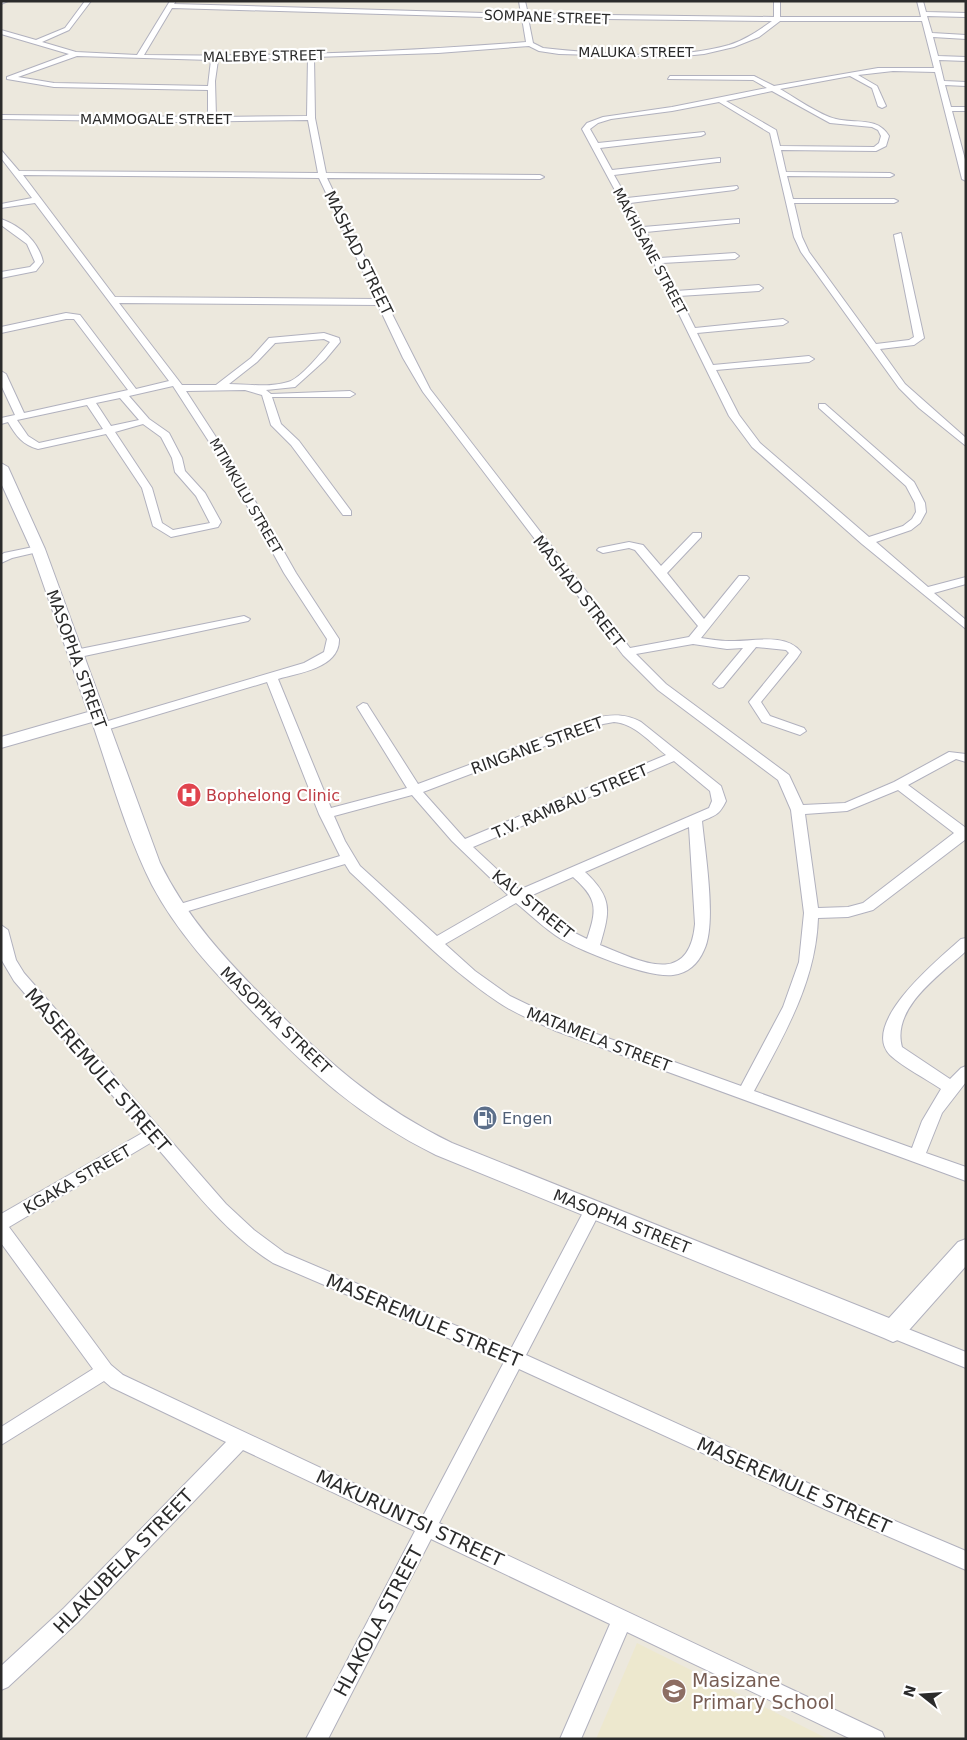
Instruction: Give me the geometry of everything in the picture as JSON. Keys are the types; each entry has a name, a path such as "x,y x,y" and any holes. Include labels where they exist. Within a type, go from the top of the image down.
{"street":[{"path":"1,2 5,1"},
{"path":"37,42 67,29 88,1"},
{"path":"522,1 530,44"},
{"path":"777,1 777,20"},
{"path":"920,1 943,83 966,179"},
{"path":"139,57 171,4"},
{"name":"SOMPANE STREET","path":"171,4 525,17 677,20 777,20 966,15"},
{"name":"MALUKA STREET","path":"530,44 541,50 560,52 690,55 759,36 777,20"},
{"name":"MALEBYE STREET","path":"1,32 76,54 139,57 215,58 311,55 446,50 530,44"},
{"path":"929,35 966,37"},
{"path":"1,81 76,54"},
{"name":"MASHAD STREET","path":"311,55 311,118 322,175 384,302 408,358 426,390 626,652 662,686 784,778 798,810 811,913 810,943 797,992 745,1093"},
{"path":"212,120 214,94 210,88 215,58"},
{"path":"935,58 966,59"},
{"name":"MAKHISANE STREET","path":"939,70 884,69 852,74 720,100 594,121 586,129 657,261 734,416 756,445 866,542 966,626"},
{"path":"852,74 875,88 882,106"},
{"path":"10,78 54,85 210,88"},
{"path":"670,78 750,78 833,120 874,125 881,129 885,136 883,144 876,149 778,148"},
{"path":"943,83 966,84"},
{"path":"720,100 771,129 785,174 801,245 911,396 966,444"},
{"path":"948,109 966,109"},
{"name":"MAMMOGALE STREET","path":"1,117 212,120 311,118"},
{"path":"595,146 701,134"},
{"path":"955,135 966,136"},
{"name":"MTIMKULU STREET","path":"1,152 177,386 233,471 290,573 333,639 333,650 320,660 271,678 99,721"},
{"path":"609,173 717,160"},
{"path":"17,173 540,177"},
{"path":"785,174 890,174"},
{"path":"624,201 734,188"},
{"path":"1,206 37,200"},
{"path":"791,201 894,201"},
{"path":"1,221 24,235 39,256 39,262 33,269 1,275"},
{"path":"640,230 736,221"},
{"path":"1,228 11,226"},
{"path":"875,347 911,343 919,338 898,235"},
{"path":"657,261 735,256"},
{"path":"673,294 758,288"},
{"path":"112,300 384,302"},
{"path":"1,330 66,316 77,317 134,392"},
{"path":"692,330 783,322"},
{"path":"6,420 123,394 177,386 218,388 255,388 292,385 326,354 334,342 334,338 324,336 272,340 254,360 218,388"},
{"path":"709,368 809,359"},
{"path":"1,374 21,417"},
{"path":"255,388 267,395 350,394"},
{"path":"90,402 147,488 157,524 171,534 214,525 216,522 204,499 180,472 177,458 168,440 160,431 145,422 123,394"},
{"path":"267,395 276,425 295,443 347,513"},
{"path":"822,406 910,484 920,503 921,512 916,521 907,528 866,542"},
{"path":"6,420 25,441 39,446 145,422"},
{"name":"MASOPHA STREET","path":"1,468 38,549 151,863 175,910 199,944 299,1047 372,1108 392,1122 444,1149 966,1360"},
{"path":"662,573 697,535"},
{"path":"603,550 637,545 705,627"},
{"path":"1,560 14,553 38,549"},
{"path":"693,640 743,578"},
{"path":"925,592 966,580"},
{"path":"75,654 244,618"},
{"path":"626,652 693,640 727,645 780,645 794,650 793,655 755,702 766,719 800,731"},
{"path":"719,684 752,645"},
{"name":"MATAMELA STREET","path":"271,678 326,814 347,858 434,944 470,975 526,1012 561,1027 966,1174"},
{"name":"KAU STREET","path":"363,707 415,790 464,845 517,896 565,934 592,947 652,968 670,970 684,967 698,948 700,937 700,870 695,820"},
{"name":"RINGANE STREET","path":"326,814 415,790 612,718 632,722 716,789 719,801 714,811 695,820"},
{"path":"1,742 99,721"},
{"path":"798,810 847,807 899,784 954,755 966,758"},
{"name":"T.V. RAMBAU STREET","path":"464,845 675,756"},
{"path":"811,913 848,912 868,907 964,834 899,784"},
{"path":"434,944 517,896 695,820"},
{"path":"175,910 347,858"},
{"path":"575,871 596,891 602,905 601,923 592,947"},
{"name":"MASEREMULE STREET","path":"1,930 9,961 19,978 153,1134 245,1235 278,1258 514,1358 834,1504 966,1561"},
{"path":"950,1087 895,1050 891,1035 897,1016 909,997 966,944"},
{"path":"917,1156 934,1110 950,1087 966,1072"},
{"name":"KGAKA STREET","path":"1,1223 153,1134"},
{"name":"HLAKOLA STREET","path":"316,1739 514,1358 594,1210"},
{"name":"MAKURUNTSI STREET","path":"1,1229 105,1371 117,1381 428,1526 875,1739"},
{"path":"893,1331 966,1249"},
{"path":"1,1437 105,1371"},
{"name":"HLAKUBELA STREET","path":"1,1680 71,1615 241,1439"},
{"path":"570,1739 623,1619"}],"shaded area":[{"name":"Masizane Primary School","path":"637,1643 828,1739 596,1739"}],"place":[{"name":"Bophelong Clinic","path":"189,795"},
{"name":"Engen","path":"485,1118"},
{"name":"Masizane Primary School","path":"674,1691"}]}
